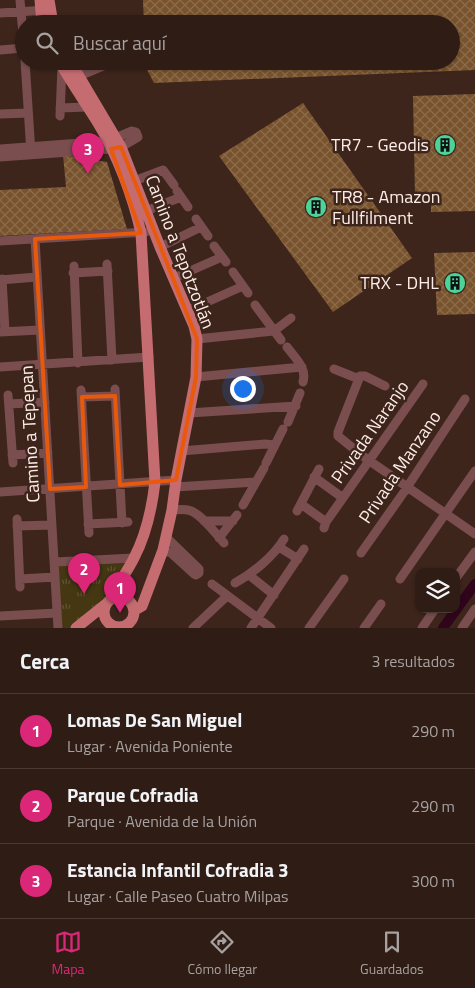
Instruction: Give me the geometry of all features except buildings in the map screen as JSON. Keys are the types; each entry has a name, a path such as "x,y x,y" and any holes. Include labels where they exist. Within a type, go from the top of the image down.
{"main road":[{"name":"Camino a Tepotzotlán","path":"68,70 87,107 114,144 138,217 141,233 155,482 147,523 134,558 108,602"},
{"name":"Camino a Tepotzotlán","path":"72,70 79,76 134,181 197,340 196,377 166,538 142,606 134,613"},
{"path":"76,628 108,602 120,597 125,598 133,605 136,628"},
{"path":"108,602 104,613 105,618 112,627 120,628 129,624 134,613"}],"street":[{"path":"20,0 21,15"},
{"path":"0,14 21,12 44,5"},
{"path":"0,50 15,48"},
{"path":"26,70 30,152"},
{"path":"63,70 60,112 87,107"},
{"path":"79,76 93,70"},
{"path":"0,114 28,113"},
{"path":"0,157 30,152 114,144"},
{"path":"0,149 30,152"},
{"path":"134,181 163,170 188,207"},
{"path":"146,211 177,191"},
{"path":"196,219 208,236"},
{"path":"160,247 201,228"},
{"path":"0,241 153,231"},
{"name":"Camino a Tepepan","path":"36,239 58,628"},
{"path":"174,278 224,259 214,246"},
{"path":"78,362 74,269 107,268 112,360"},
{"path":"187,311 246,290 233,272"},
{"path":"37,277 1,280 3,332 40,330"},
{"path":"255,305 302,367 305,374 303,382"},
{"path":"197,340 274,331 290,318"},
{"path":"0,367 149,357"},
{"path":"196,377 302,367"},
{"path":"334,369 359,378 364,376 385,386"},
{"path":"359,378 338,436 475,534"},
{"name":"Privada Naranjo","path":"343,498 317,473 299,508 325,525 423,384"},
{"path":"115,393 120,485 125,523 88,528 81,394 115,393"},
{"path":"243,505 296,406 300,393"},
{"name":"Privada Manzano","path":"361,553 465,399"},
{"path":"45,402 8,400 13,459 48,453"},
{"path":"189,413 296,406"},
{"path":"181,451 266,444 274,445"},
{"path":"400,579 444,513 475,471"},
{"path":"0,492 155,482 256,482"},
{"path":"172,510 190,510 204,521 222,541 235,518 204,521"},
{"path":"52,525 17,522 20,583 55,577"},
{"path":"163,550 171,553 194,574 199,574 199,569 166,538"},
{"path":"235,583 249,575 281,543 298,559"},
{"path":"251,628 304,550"},
{"path":"460,573 475,552"},
{"path":"55,562 134,558"},
{"path":"249,575 274,595"},
{"path":"309,628 344,579"},
{"path":"212,584 271,628"},
{"path":"193,628 227,596"},
{"path":"364,628 381,604"},
{"path":"462,628 475,609"},
{"path":"0,616 56,613"},
{"path":"422,628 432,613"}],"highlighted area":[{"path":"121,147 197,339 196,377 176,480 120,485 115,396 82,397 86,487 50,489 35,239 141,233 111,149"}],"green space":[{"path":"126,563 106,595 94,609 72,628 62,628 58,566"}],"waterway":[{"path":"443,628 475,584"}],"place":[{"name":"TR7 - Geodis","path":"445,145"},
{"name":"Estancia Infantil Cofradia 3","path":"88,174"},
{"name":"TR8 - Amazon Fullfilment","path":"316,207"},
{"name":"TRX - DHL","path":"455,283"},
{"name":"Parque Cofradia","path":"84,594"},
{"name":"Lomas De San Miguel","path":"120,613"}]}
